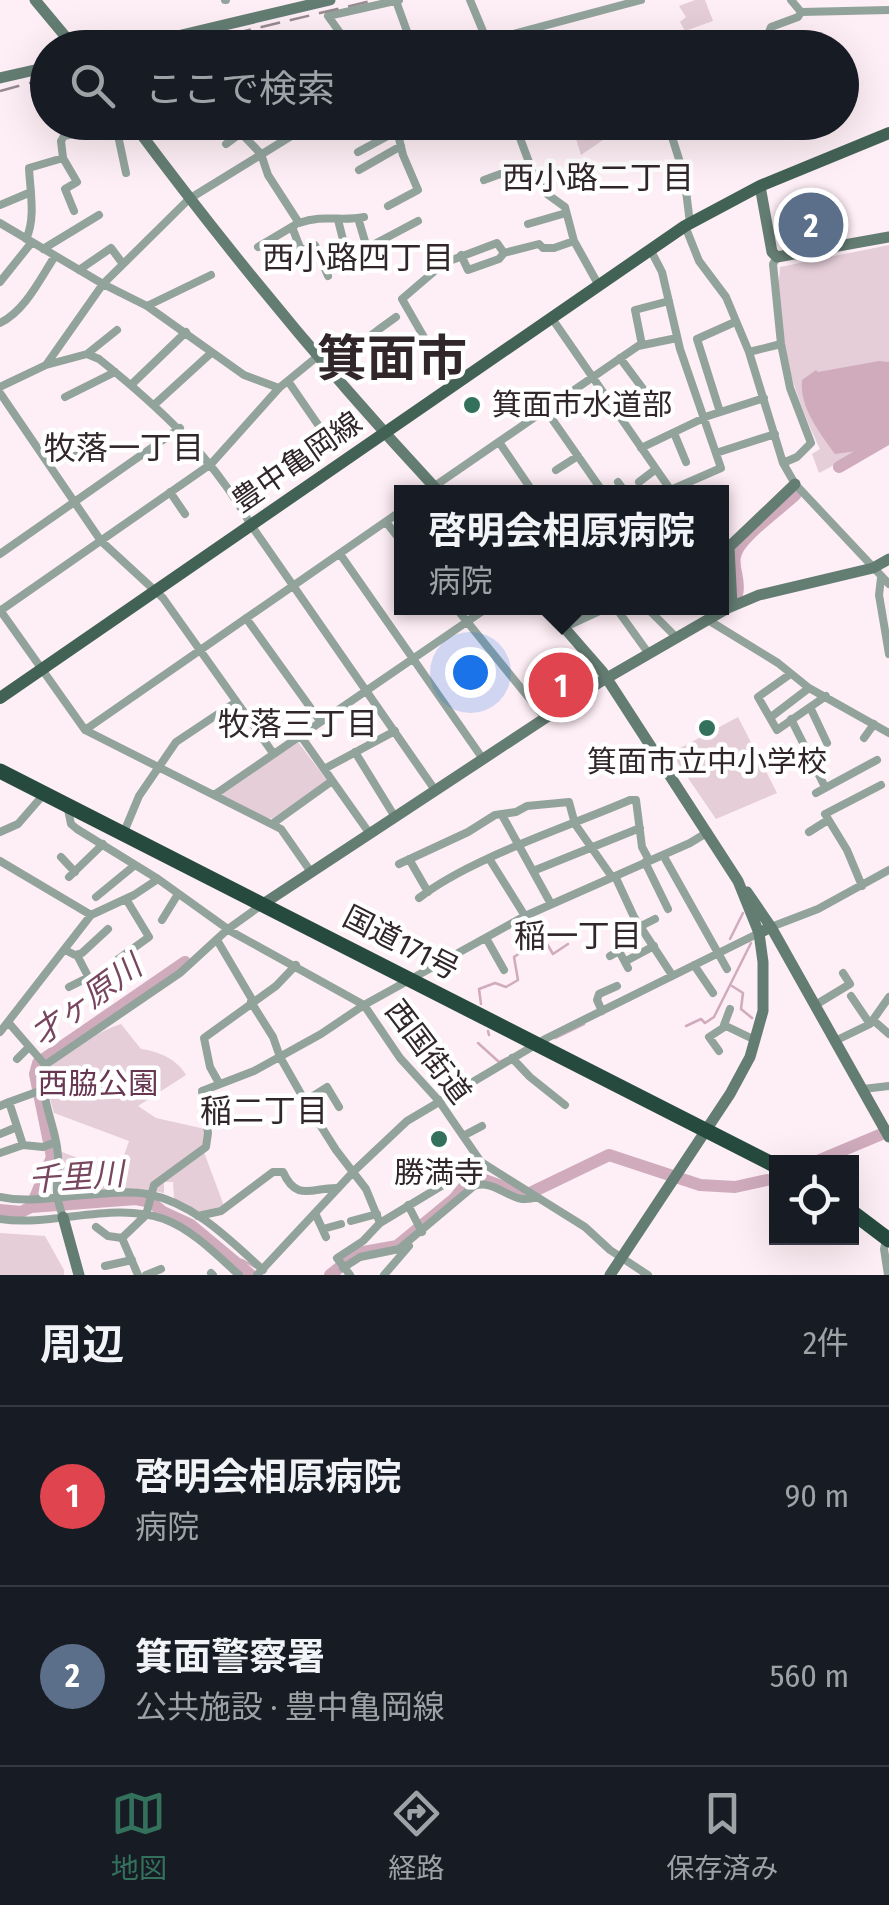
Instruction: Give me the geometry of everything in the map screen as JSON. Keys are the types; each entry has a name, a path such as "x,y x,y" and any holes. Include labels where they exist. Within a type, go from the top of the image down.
{"highway":[{"name":"国道171号","path":"0,771 769,1162"},
{"path":"859,1217 888,1239"}],"main road":[{"name":"豊中亀岡線","path":"0,698 650,249 760,186 889,133"}],"street":[{"path":"35,0 60,30"},
{"path":"203,30 330,0"},
{"path":"338,30 328,16 398,0 407,30"},
{"path":"470,0 482,30"},
{"path":"537,30 641,0"},
{"path":"791,0 801,12"},
{"path":"770,30 801,12 889,10"},
{"path":"0,78 30,71"},
{"path":"62,140 63,158 77,182 65,189 74,210"},
{"path":"119,140 126,173"},
{"path":"147,140 318,356 428,485"},
{"path":"226,144 231,140"},
{"path":"248,140 261,154 295,225 302,250 315,245 328,276"},
{"path":"46,366 103,284 190,199 284,140"},
{"path":"358,152 376,140"},
{"path":"388,206 418,190 399,140"},
{"path":"521,140 540,186 560,201 566,212 574,241 598,284"},
{"path":"673,140 684,175 688,225 699,262 726,296 749,352 783,462 795,484 881,576"},
{"path":"359,170 401,146"},
{"path":"0,282 29,241 29,168 63,158"},
{"path":"484,180 530,163"},
{"path":"760,186 772,252 777,258"},
{"path":"0,205 30,192"},
{"path":"528,224 566,212"},
{"path":"43,249 99,215"},
{"path":"258,247 295,225 320,216 338,220 362,218 367,248 418,221"},
{"path":"338,220 349,263"},
{"path":"0,223 146,306 244,376 279,388"},
{"path":"783,462 797,457 811,444 790,388 773,264 777,258 889,237"},
{"path":"461,256 468,270 499,259 504,253 539,244 554,248 574,241"},
{"path":"452,386 402,299 427,276 461,256 497,243 504,253"},
{"path":"79,270 111,248 123,264"},
{"path":"650,249 662,272 677,338 721,468 685,485"},
{"path":"0,323 12,318 56,256"},
{"path":"146,306 211,275"},
{"path":"642,345 634,310 670,301"},
{"path":"327,367 408,308"},
{"path":"551,317 666,485"},
{"path":"720,412 697,339 735,322"},
{"path":"1,388 46,366 87,354 117,330"},
{"path":"131,385 186,332"},
{"path":"441,485 620,358 642,345 677,338"},
{"path":"749,352 781,344"},
{"path":"87,354 131,385 180,428 211,464 435,790"},
{"path":"154,405 210,354"},
{"path":"311,872 281,829 85,730 0,611 211,464 279,388 318,356"},
{"path":"620,358 655,406"},
{"path":"66,396 114,372"},
{"path":"0,374 1,388 100,541 156,590 273,754"},
{"path":"234,496 321,436 322,429 288,380"},
{"path":"641,448 720,412 764,398"},
{"path":"546,410 598,485"},
{"path":"0,554 180,428"},
{"path":"674,433 686,462"},
{"path":"716,453 775,434"},
{"path":"499,442 528,485"},
{"path":"48,462 88,453"},
{"path":"556,470 578,456"},
{"path":"638,482 656,469"},
{"path":"729,547 795,484"},
{"path":"170,492 184,514"},
{"path":"85,730 394,516"},
{"path":"386,522 394,532"},
{"path":"340,554 484,759"},
{"path":"889,559 881,576 879,595 889,654"},
{"path":"729,608 759,595 881,576"},
{"path":"729,589 732,606"},
{"path":"462,615 546,719"},
{"path":"214,794 475,615"},
{"path":"554,615 606,678 708,832 765,930 818,1004 887,1133"},
{"path":"565,627 591,615"},
{"path":"621,615 649,654"},
{"path":"654,615 677,638"},
{"path":"78,1275 56,1199 42,1077 53,1058 180,973 228,929 263,904 606,678 717,615"},
{"path":"246,618 320,722"},
{"path":"708,620 809,688 889,733"},
{"path":"789,674 758,697 778,730 826,696"},
{"path":"771,717 809,688"},
{"path":"124,832 139,796 176,742 236,702"},
{"path":"810,707 827,743"},
{"path":"790,719 826,787"},
{"path":"864,738 874,724"},
{"path":"324,769 395,731"},
{"path":"300,735 370,834"},
{"path":"356,752 395,817"},
{"path":"816,793 877,760"},
{"path":"272,824 332,781"},
{"path":"862,886 825,814 881,784"},
{"path":"0,832 18,824 44,794"},
{"path":"419,898 490,860 636,800 642,847 668,908"},
{"path":"399,864 495,815 527,806 569,802 590,849 613,877 672,976"},
{"name":"西国街道","path":"67,805 72,824 228,929 364,1005 400,1058 439,1101 480,1162 586,1227 648,1275"},
{"path":"502,815 552,904"},
{"path":"808,832 828,820"},
{"path":"534,870 640,828"},
{"path":"122,1238 146,1214 160,1179 206,1147 208,1133 201,1094 280,1057 364,1005 525,916 708,832"},
{"path":"61,857 72,874 102,844"},
{"path":"663,854 727,970"},
{"path":"408,859 428,892"},
{"path":"490,860 525,916"},
{"path":"0,861 92,916"},
{"path":"96,897 135,865"},
{"path":"0,1197 33,1200 122,1193 176,1203 198,1216 261,1272 354,1170 407,1121 538,1043 765,930 818,909 889,870"},
{"path":"0,1032 92,916 158,879"},
{"path":"162,920 178,894"},
{"path":"117,960 149,937 126,899"},
{"path":"641,926 655,919"},
{"path":"77,954 108,928"},
{"path":"610,1275 750,1057 763,1011 765,930"},
{"path":"486,938 504,970"},
{"path":"217,940 273,1036 305,1101 336,1150 354,1170 378,1219"},
{"path":"610,956 620,951 627,964 654,946"},
{"path":"64,950 77,954 90,979 69,987"},
{"path":"219,1083 210,1067 204,1038 276,986 296,964"},
{"path":"694,965 713,994"},
{"path":"818,1004 850,984 843,973"},
{"path":"602,1010 597,1000 600,994 617,986"},
{"path":"851,996 872,1022 889,1034"},
{"path":"838,1040 872,1022 886,1007 889,997"},
{"path":"719,1051 707,1038 723,1024 728,1011"},
{"path":"8,1022 46,1066"},
{"path":"723,1024 755,1040"},
{"path":"17,1059 28,1048"},
{"path":"512,1058 530,1078 566,1105"},
{"path":"863,1089 889,1086"},
{"path":"305,1101 327,1087 339,1108"},
{"path":"23,1145 4,1104 45,1089"},
{"path":"0,1134 17,1126"},
{"path":"463,1136 482,1126"},
{"path":"0,1154 23,1145 52,1143"},
{"path":"315,1212 325,1233 346,1222 378,1219 480,1162"},
{"path":"198,1216 221,1211 273,1172 283,1172 290,1186 299,1191 338,1188"},
{"path":"378,1219 363,1241 337,1258 344,1270 360,1256 395,1251 474,1186 482,1183 517,1199 536,1196"},
{"path":"408,1205 421,1227"},
{"path":"0,1219 146,1214 196,1238 239,1275"},
{"path":"96,1227 108,1236 122,1238"},
{"path":"384,1275 421,1227"},
{"path":"122,1238 142,1275 161,1269"},
{"path":"888,1239 884,1249 888,1275"},
{"path":"105,1266 132,1260"}],"green space":[{"path":"705,0 713,21 684,30 680,22 686,17 679,6"},
{"path":"576,140 603,140 581,155"},
{"path":"889,245 889,436 819,473 812,454 820,449 801,406 782,338 780,267"},
{"path":"738,717 777,793 716,819 671,753"},
{"path":"298,742 326,782 273,818 266,819 222,798 223,792"},
{"name":"西脇公園","path":"121,1024 141,1049 166,1057 186,1075 138,1106 156,1118 205,1129 204,1146 149,1191 60,1193 62,1152 88,1162 90,1159 120,1167 129,1141 54,1113 48,1073 68,1051"},
{"path":"204,1152 224,1206 200,1212 174,1199 173,1182 164,1182 164,1193 154,1191 156,1187"},
{"path":"0,1233 45,1236 64,1275 0,1275"}],"shaded area":[{"path":"889,362 889,432 857,451 835,454 807,410 802,380 816,370"}],"waterway":[{"name":"才ヶ原川","path":"839,467 889,438"},
{"name":"才ヶ原川","path":"737,594 734,561 738,549 796,494"},
{"path":"730,939 743,913"},
{"path":"481,1004 479,989 495,983 506,987 518,980 514,957 527,948 526,938 540,932 553,954 568,944"},
{"path":"686,1026 714,1017 751,943"},
{"name":"才ヶ原川","path":"31,1207 52,1157 35,1074 38,1063 185,962"},
{"path":"732,986 743,993 741,1009 752,1018"},
{"path":"555,1038 584,1024"},
{"path":"488,1031 489,1035"},
{"path":"478,1043 499,1062 507,1058"},
{"path":"832,1155 889,1131"},
{"path":"330,1275 358,1253 397,1246 454,1199 467,1183 479,1178 526,1195 609,1155 700,1185 735,1187 767,1180"},
{"name":"千里川","path":"0,1210 21,1212 31,1207 136,1199 151,1202 191,1225 251,1275"},
{"path":"233,1260 255,1267"}],"railway":[{"path":"249,30 375,0"},
{"path":"0,91 30,83"}],"place":[{"name":"箕面警察署","path":"811,225"},
{"name":"箕面市水道部","path":"472,405"},
{"name":"啓明会相原病院","path":"561,685"},
{"name":"箕面市立中小学校","path":"707,728"},
{"name":"勝満寺","path":"439,1139"}],"district":[{"name":"西小路二丁目","path":"598,178"},
{"name":"西小路四丁目","path":"358,258"},
{"name":"箕面市","path":"392,359"},
{"name":"牧落一丁目","path":"124,448"},
{"name":"牧落三丁目","path":"298,724"},
{"name":"稲一丁目","path":"578,936"},
{"name":"稲二丁目","path":"264,1111"}]}
